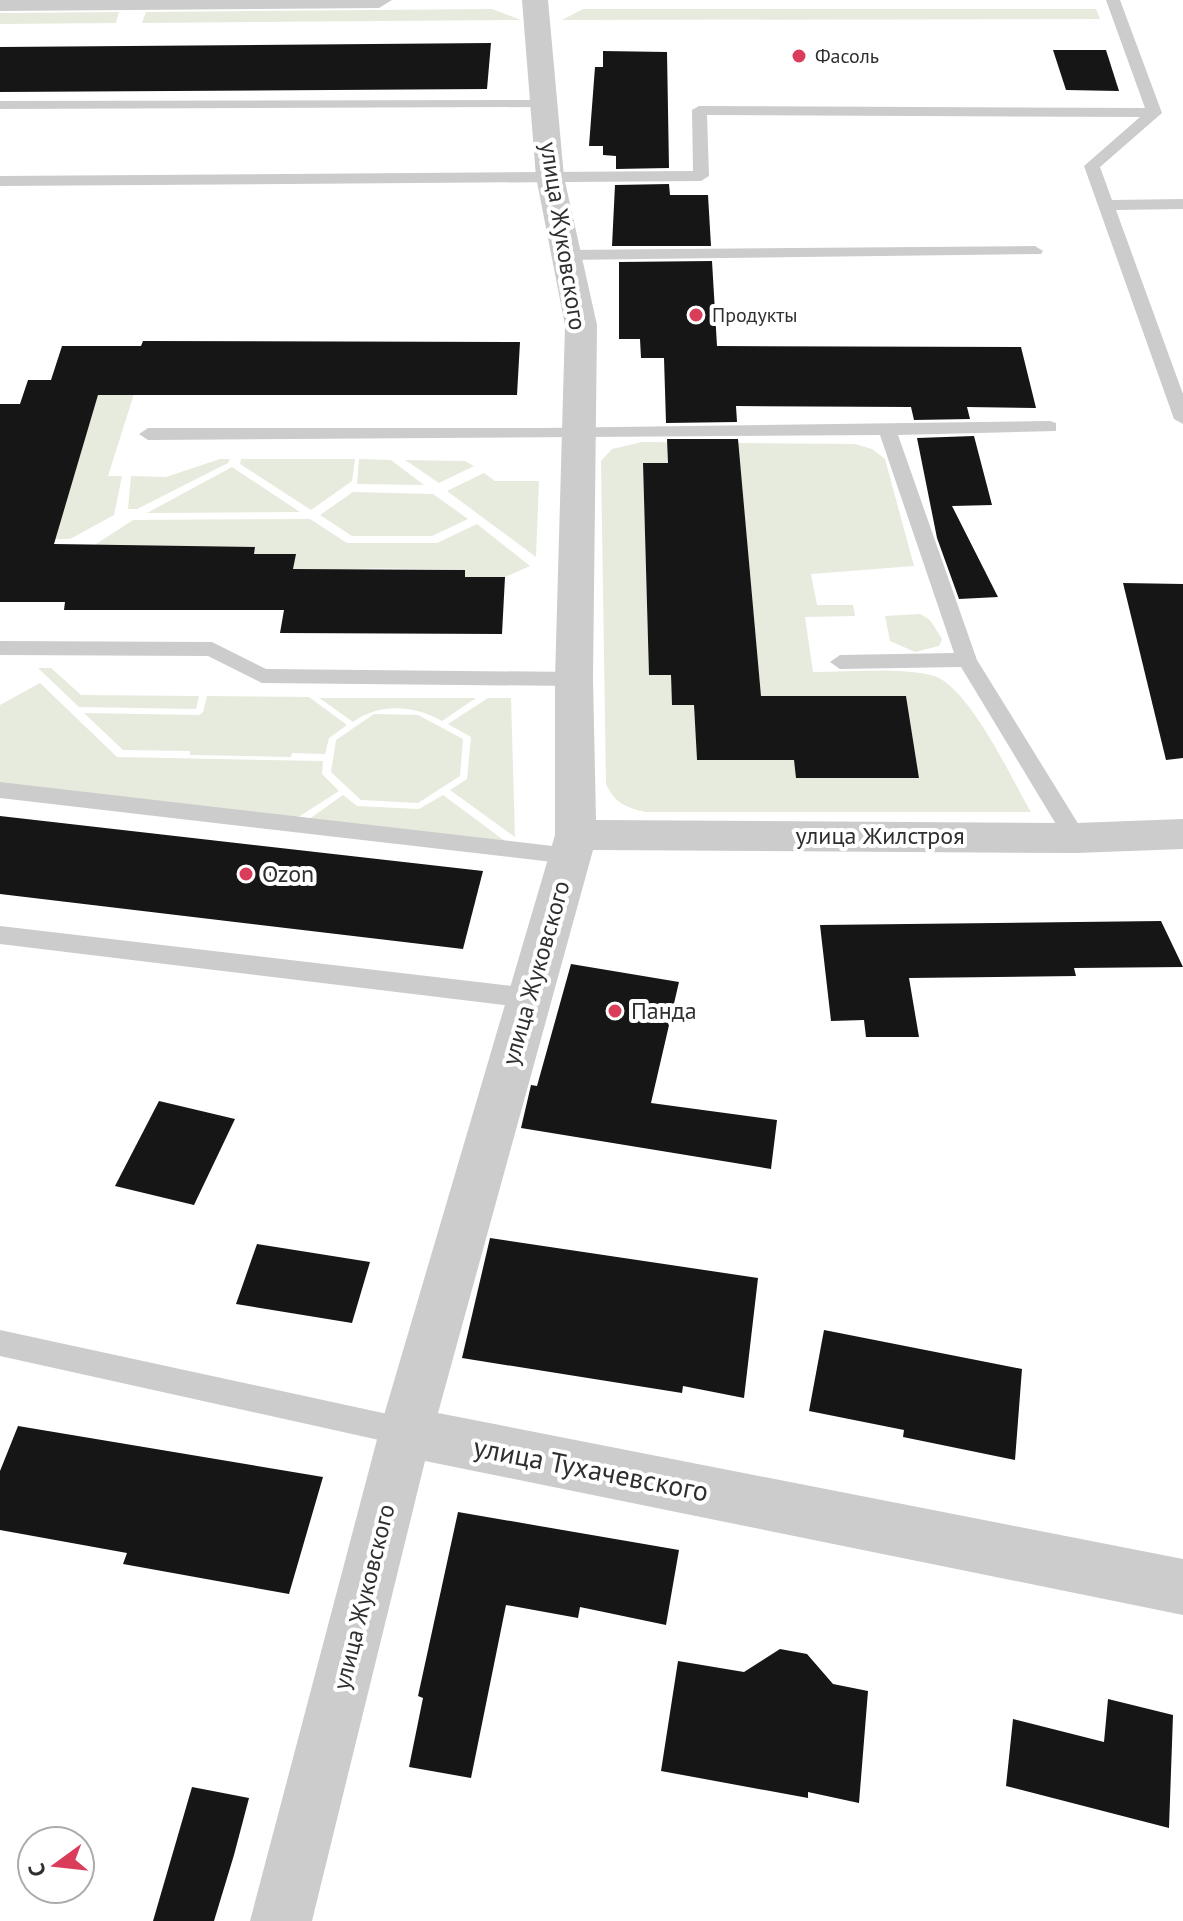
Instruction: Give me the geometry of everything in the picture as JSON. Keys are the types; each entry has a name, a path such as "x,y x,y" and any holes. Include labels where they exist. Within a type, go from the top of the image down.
{"street":[{"path":"0,3 379,0"},
{"name":"улица Жуковского","path":"281,1921 406,1432 573,845 581,325 550,177 535,0"},
{"name":"улица Жилстроя","path":"573,845 1183,834"},
{"name":"улица Тухачевского","path":"406,1432 1183,1587"}],"lane":[{"path":"1113,0 1154,113"},
{"path":"0,105 542,103"},
{"path":"0,181 701,176 699,110 1154,113"},
{"path":"1154,113 1092,166 1183,419"},
{"path":"1104,205 1183,204"},
{"path":"566,255 1035,251"},
{"path":"148,434 579,434 1050,427"},
{"path":"888,431 967,660 1076,838"},
{"path":"0,648 212,649 262,676 574,679"},
{"path":"840,662 967,660"},
{"path":"0,790 573,845"},
{"path":"0,935 529,998"},
{"name":"улица Тухачевского","path":"0,1343 406,1432"}],"shaded area":[{"path":"492,9 521,20 142,23 146,12"},
{"path":"583,9 1096,9 1100,19 562,20"},
{"path":"119,12 116,23 0,24 0,13"},
{"path":"134,394 108,476 122,476 114,515 70,539 55,539 98,395"},
{"path":"642,442 855,444 872,449 885,459 914,566 811,574 817,605 853,605 855,616 805,617 813,672 902,671 931,675 945,682 960,695 988,734 1031,812 645,812 617,800 606,784 601,461 612,449","holes":["643,463 740,463 761,696 906,696 919,777 797,777 794,760 697,760 694,705 672,705 671,675 649,674"]},
{"path":"220,459 230,459 228,463 137,509 128,509 131,476 166,477"},
{"path":"241,459 355,459 352,481 311,510 240,464"},
{"path":"359,459 391,460 424,485 357,484"},
{"path":"405,460 465,461 474,466 439,483"},
{"path":"232,467 300,512 147,513"},
{"path":"484,473 495,481 539,481 536,557 447,491"},
{"path":"353,492 433,494 468,519 432,536 352,536 320,515"},
{"path":"310,519 347,543 437,543 477,524 530,566 505,577 465,577 465,570 400,569 335,570 292,576 295,554 254,554 255,547 84,552 133,520"},
{"path":"920,614 930,620 942,639 939,646 915,652 890,641 885,616"},
{"path":"38,668 51,668 81,695 199,696 196,709 79,707"},
{"path":"40,683 117,757 323,761 322,774 339,791 292,821 0,787 0,705"},
{"path":"207,696 309,697 347,725 329,738 325,754 292,753 291,757 190,755 190,751 123,750 84,713 199,715 203,712"},
{"path":"318,697 476,698 442,721 420,712 397,708 374,712 353,722"},
{"path":"488,698 511,698 515,837 450,790 467,779 471,737 448,724"},
{"path":"374,714 418,715 463,739 460,776 418,803 361,800 331,772 336,740"},
{"path":"343,795 357,806 419,809 443,795 513,847 305,822"}],"building":[{"path":"491,43 487,89 0,92 0,47"},
{"path":"1053,50 1106,50 1119,91 1066,90"},
{"path":"603,51 667,52 669,168 616,169 616,156 603,155 603,146 589,146 595,67 603,67"},
{"path":"669,184 670,195 708,195 711,246 612,246 615,185"},
{"path":"712,261 717,346 1021,347 1036,408 967,407 970,419 914,420 911,407 736,406 737,422 666,423 664,358 641,358 640,339 619,339 619,262"},
{"path":"143,341 520,342 517,395 98,395 54,544 255,547 254,554 296,554 293,569 465,570 465,577 505,577 502,634 280,633 284,610 64,610 65,602 0,602 0,404 20,404 28,380 51,380 62,346 141,346"},
{"path":"974,436 992,505 952,506 998,597 959,599 937,538 917,438"},
{"path":"667,439 738,439 761,696 906,696 919,778 796,778 794,760 697,760 694,705 672,705 671,675 649,675 643,463 668,463"},
{"path":"1123,583 1183,584 1183,758 1166,760"},
{"path":"0,816 483,871 463,949 0,894"},
{"path":"1161,921 1183,967 1074,968 1076,976 909,978 919,1037 866,1037 864,1020 831,1021 820,925"},
{"path":"571,964 679,982 651,1103 777,1120 771,1169 521,1128 531,1085 537,1086"},
{"path":"159,1101 235,1119 194,1205 115,1186"},
{"path":"490,1238 758,1278 744,1398 683,1386 682,1393 462,1358"},
{"path":"257,1244 370,1262 352,1323 236,1304"},
{"path":"824,1330 1022,1369 1015,1460 903,1437 904,1430 809,1411"},
{"path":"18,1426 323,1477 289,1594 123,1564 127,1553 0,1530 0,1471"},
{"path":"458,1512 679,1550 666,1625 580,1607 578,1618 506,1605 471,1778 409,1767 423,1698 418,1696"},
{"path":"780,1649 807,1654 833,1684 868,1691 859,1803 808,1792 808,1798 661,1771 678,1661 744,1672"},
{"path":"1108,1699 1173,1715 1169,1828 1006,1786 1013,1719 1104,1742"},
{"path":"192,1787 249,1798 234,1855 214,1921 153,1921"}],"place":[{"name":"Фасоль","path":"799,56"},
{"name":"Продукты","path":"696,315"},
{"name":"Ozon","path":"246,874"},
{"name":"Панда","path":"615,1011"}]}
